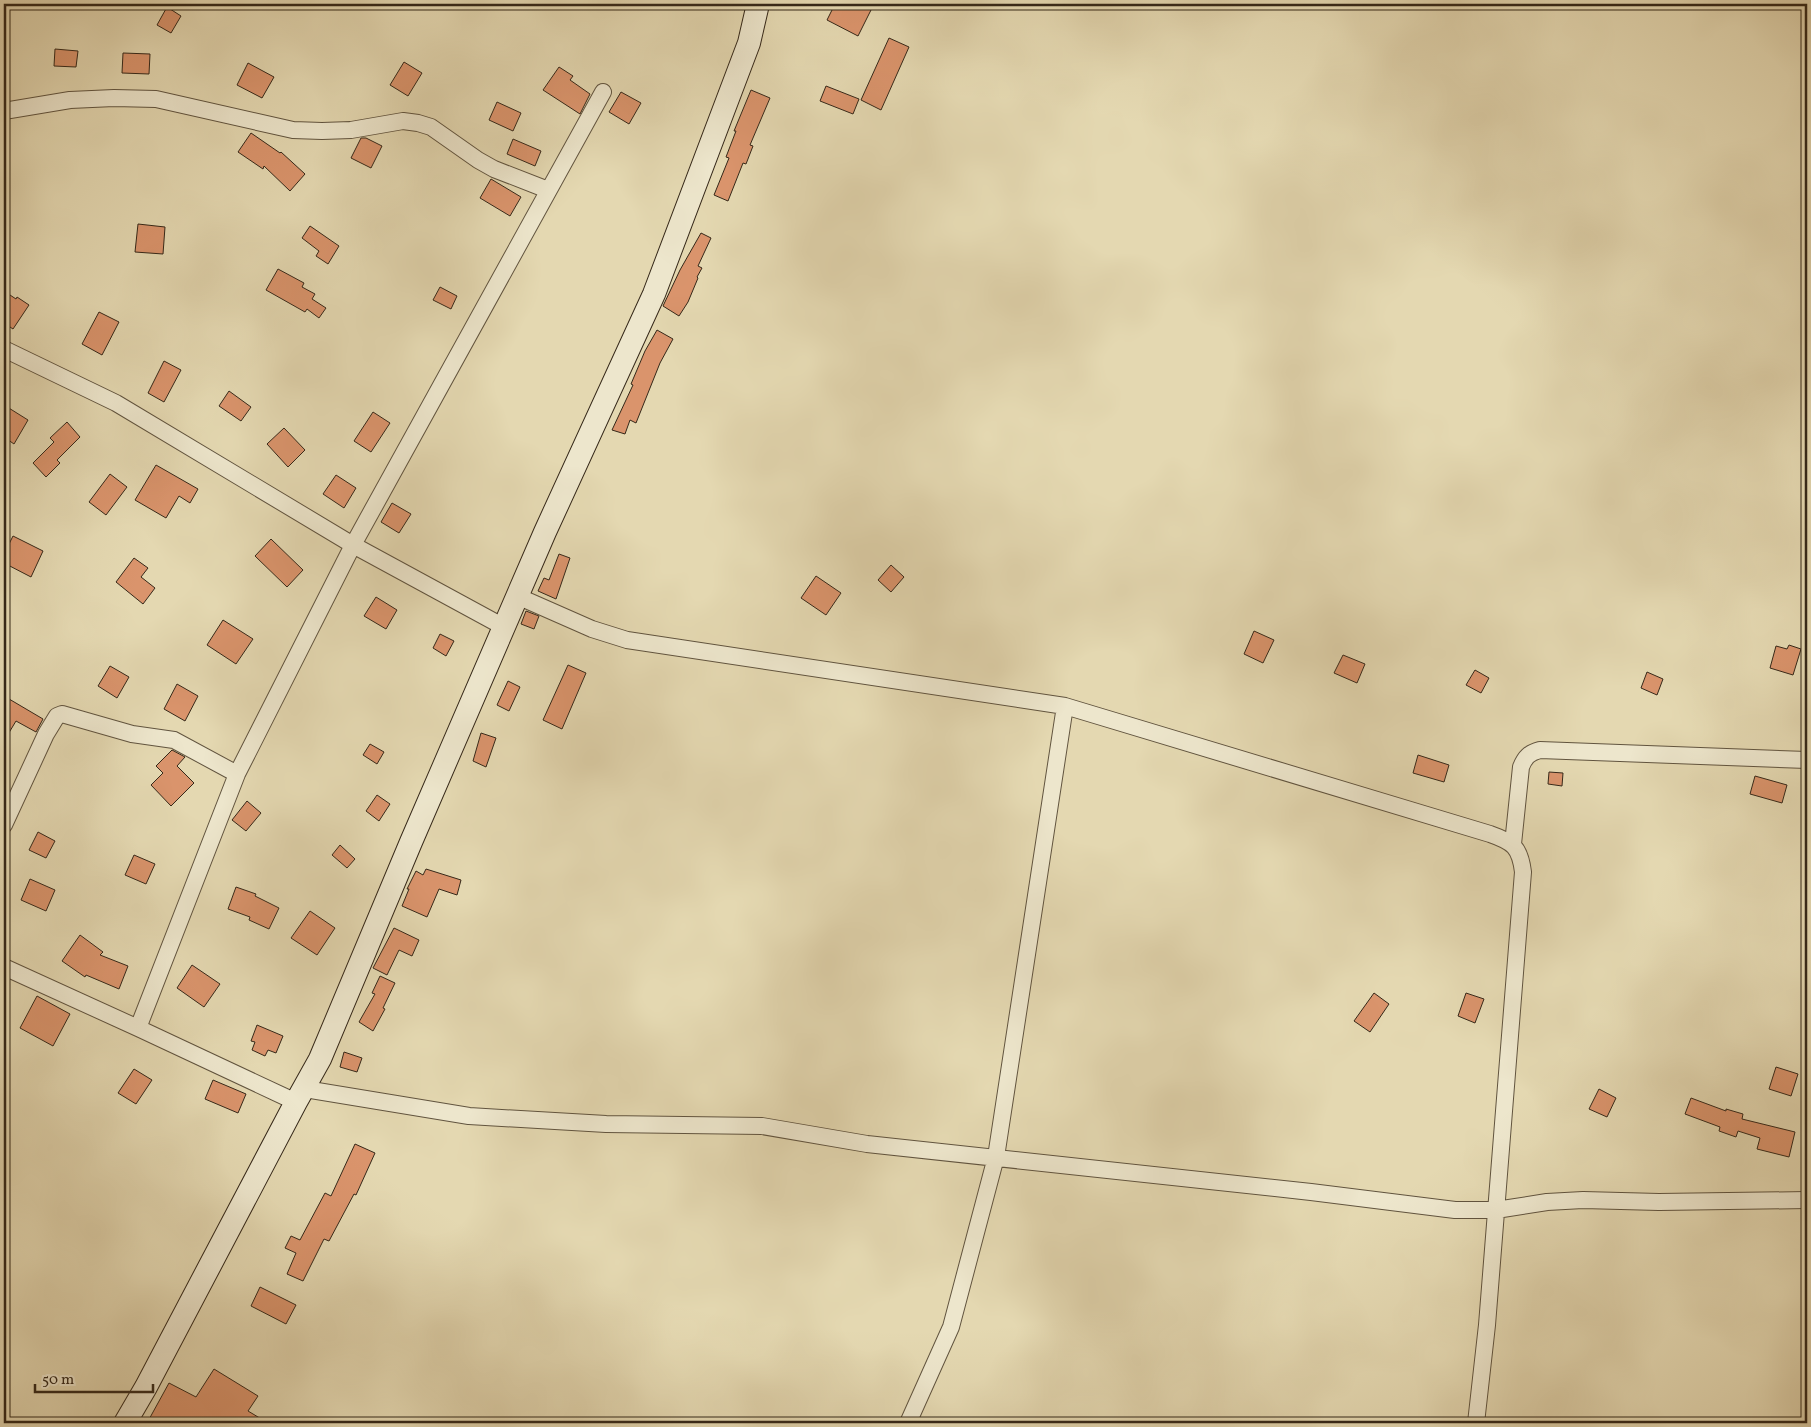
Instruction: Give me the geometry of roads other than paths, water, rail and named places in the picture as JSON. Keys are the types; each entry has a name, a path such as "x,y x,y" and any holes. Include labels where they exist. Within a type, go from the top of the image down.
{"main road":[{"path":"125,1423 151,1379 320,1059 410,842 517,596 654,294 749,43 758,4"}],"street":[{"path":"138,1028 236,774 353,545 603,92"},
{"path":"4,111 70,100 156,99 293,130 351,130 403,121 418,123 431,127 494,169 548,190"},
{"path":"4,349 116,403 353,545 504,627"},
{"path":"517,596 592,629 627,640 1065,706 1490,834 1513,844"},
{"path":"908,1423 951,1327 996,1157 1065,706"},
{"path":"4,825 46,734 57,716 62,714 132,734 174,740 236,774"},
{"path":"1476,1423 1487,1325 1523,872 1522,860 1513,844 1521,768 1524,759 1530,753 1540,750 1807,760"},
{"path":"4,967 138,1028 300,1095 469,1116 539,1121 762,1126 867,1144 1475,1211 1564,1201 1807,1200"}]}
